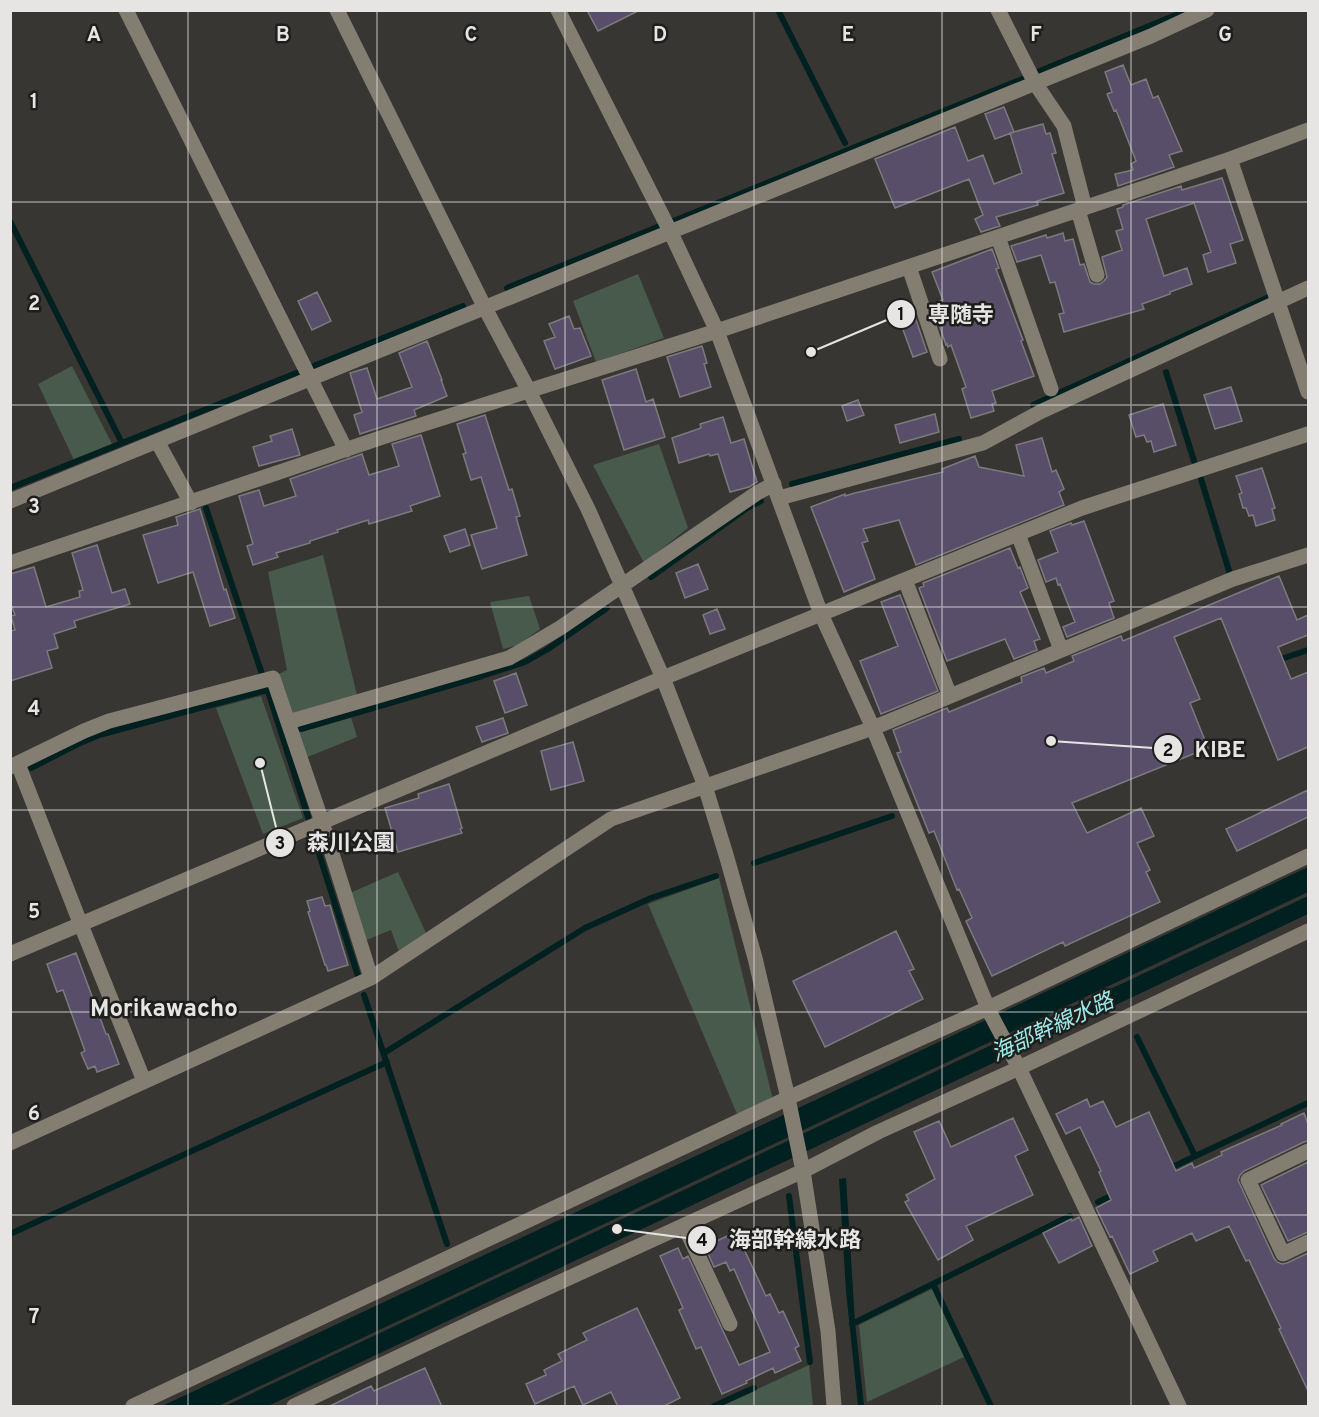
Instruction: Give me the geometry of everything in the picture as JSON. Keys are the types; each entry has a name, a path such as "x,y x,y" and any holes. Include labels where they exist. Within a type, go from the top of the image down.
{"street":[{"path":"126,10 346,450"},
{"path":"337,10 588,509 663,678 705,786 755,958 788,1098 802,1166 828,1331 834,1407"},
{"path":"558,10 671,232 717,331 821,614 873,728 989,1010 1017,1064 1179,1407"},
{"path":"998,10 1035,83 1064,126 1096,275"},
{"path":"10,501 1151,36 1207,10"},
{"path":"10,563 346,450 909,267 1230,159 1308,130"},
{"path":"1230,159 1308,392"},
{"path":"998,237 1051,389"},
{"path":"909,267 940,359"},
{"path":"288,722 508,658 560,628 757,493 777,491 983,443 1040,412 1308,288"},
{"path":"10,954 663,678 1082,508 1308,434"},
{"path":"157,441 191,503"},
{"path":"1018,534 1061,650"},
{"path":"10,1143 371,978 610,819 873,728 1233,579 1308,555"},
{"path":"905,580 951,696"},
{"path":"144,1081 14,765 84,731 109,721 273,678 322,822 371,978"},
{"path":"133,1407 788,1098 989,1010 1308,856"},
{"path":"294,1407 479,1318 684,1225 1017,1064 1308,931"},
{"path":"1308,1151 1248,1180 1283,1254 1308,1242"},
{"path":"684,1225 730,1324"}],"green space":[{"path":"638,274 664,338 596,362 573,301"},
{"path":"72,366 112,444 74,460 38,384"},
{"path":"659,444 688,528 644,563 593,465"},
{"path":"323,555 357,695 294,714 290,712 277,675 287,670 268,572"},
{"path":"529,596 540,629 518,645 503,649 490,602"},
{"path":"261,696 303,818 263,834 216,708"},
{"path":"351,717 357,737 305,758 297,732"},
{"path":"398,872 426,933 399,952 391,930 364,941 350,893"},
{"path":"719,878 773,1100 737,1114 648,904"},
{"path":"932,1289 964,1357 867,1402 859,1325"},
{"path":"809,1365 813,1406 721,1406"}],"water":[{"path":"1308,867 1308,892 218,1406 162,1406 988,1019"},
{"path":"1308,896 1308,914 268,1406 225,1406"},
{"path":"846,1178 855,1322 864,1406 858,1406 846,1291 839,1179"}],"building":[{"path":"587,10 640,10 598,31"},
{"path":"1123,65 1131,85 1146,79 1153,98 1158,96 1182,151 1169,155 1174,167 1118,186 1115,174 1133,170 1131,164 1136,161 1116,110 1114,111 1107,94 1112,92 1105,72"},
{"path":"1004,107 1014,132 995,139 985,114"},
{"path":"1043,124 1046,134 1050,133 1056,153 1052,154 1064,193 1037,201 1038,205 996,217 1000,226 981,232 975,219 983,215 969,179 895,208 875,159 955,127 968,161 983,155 994,184 1022,173 1010,133"},
{"path":"1222,178 1243,240 1230,244 1236,263 1208,272 1203,255 1211,252 1194,203 1146,219 1164,276 1187,268 1192,284 1142,304 1144,309 1064,332 1059,314 1064,313 1055,282 1050,283 1041,255 1017,262 1011,246 1046,235 1047,238 1063,233 1065,241 1073,239 1080,265 1084,264 1090,282 1100,284 1107,277 1102,257 1122,250 1116,231 1123,229 1117,209 1181,186 1182,190"},
{"path":"992,249 999,268 996,269 1034,376 992,391 996,403 992,404 994,411 971,418 962,389 966,387 951,345 948,347 946,345 932,304 943,300 932,272"},
{"path":"317,292 331,321 312,330 298,301"},
{"path":"913,311 927,352 913,357 898,316"},
{"path":"569,316 574,329 580,328 591,356 555,369 544,341 555,337 549,324"},
{"path":"427,341 447,396 414,410 416,416 360,434 354,415 362,412 350,373 367,368 377,399 412,387 399,353"},
{"path":"702,346 707,363 704,364 711,387 680,397 667,357"},
{"path":"636,369 646,402 653,399 665,437 624,450 602,380"},
{"path":"1231,387 1242,421 1215,429 1204,395"},
{"path":"858,400 864,415 847,421 842,406"},
{"path":"1163,404 1176,445 1154,452 1151,441 1147,442 1144,435 1136,437 1129,415"},
{"path":"935,414 939,432 900,443 895,425"},
{"path":"485,415 509,490 512,489 520,516 516,517 527,555 482,569 471,535 497,528 481,477 471,480 457,424"},
{"path":"723,417 731,443 744,439 757,482 749,487 730,492 718,454 710,456 709,454 679,463 672,438 701,428 700,424"},
{"path":"292,429 300,455 259,466 253,447 272,441 270,436"},
{"path":"421,435 440,496 410,506 412,511 369,524 368,520 337,530 338,532 276,553 278,557 253,565 247,546 253,544 239,496 259,490 264,506 296,496 290,479 362,454 369,475 399,466 392,444"},
{"path":"1042,438 1052,472 1056,470 1064,489 1059,492 1064,505 916,565 899,520 863,529 868,541 862,543 875,579 844,592 811,507 845,494 845,496 943,472 942,469 975,456 979,467 1024,476 1016,445"},
{"path":"1262,468 1275,508 1272,509 1275,520 1256,526 1253,515 1249,516 1246,508 1243,508 1239,494 1242,493 1236,476"},
{"path":"200,509 224,590 226,589 235,618 210,626 193,572 158,583 143,535 178,525 176,517"},
{"path":"1084,521 1114,601 1109,603 1114,618 1067,637 1063,627 1075,622 1060,584 1058,585 1056,578 1046,582 1038,560 1058,552 1050,531"},
{"path":"465,529 470,545 450,552 444,536"},
{"path":"97,545 112,593 125,589 130,604 74,621 76,627 54,634 58,648 47,651 52,668 10,681 10,631 15,630 11,616 15,615 10,602 10,574 34,567 46,607 80,597 79,591 83,590 72,553"},
{"path":"1010,548 1028,588 1020,592 1040,639 1034,641 1037,650 1014,659 1005,639 947,661 919,588 924,586 923,583"},
{"path":"698,564 708,589 685,598 676,573"},
{"path":"1279,576 1297,620 1308,615 1308,635 1278,647 1291,679 1308,672 1308,747 1278,760 1221,618 1174,637 1200,699 1190,703 1208,748 1072,803 1087,833 1141,808 1154,836 1137,843 1150,870 1146,872 1160,902 1065,946 1063,942 992,976 966,921 972,918 959,889 957,890 934,831 929,833 897,753 901,752 893,730 947,708 949,712 1022,682 1021,677 1044,668 1046,673 1074,661 1072,656 1121,636 1123,641"},
{"path":"900,595 938,691 881,714 860,661 898,646 881,602"},
{"path":"717,609 725,629 710,634 703,615"},
{"path":"516,673 527,705 505,713 494,681"},
{"path":"503,718 508,733 482,742 476,727"},
{"path":"573,742 584,781 551,790 541,751"},
{"path":"449,784 462,833 398,852 385,808 419,798 418,794"},
{"path":"1308,790 1308,817 1237,851 1226,829"},
{"path":"322,897 325,906 330,905 348,965 328,971 308,912 310,911 307,901"},
{"path":"896,931 914,969 909,971 923,999 825,1047 793,981"},
{"path":"76,953 119,1064 97,1072 95,1066 88,1069 81,1053 85,1051 63,990 57,992 47,964"},
{"path":"1087,1099 1090,1107 1103,1101 1116,1127 1149,1112 1176,1171 1192,1163 1194,1168 1222,1155 1221,1152 1304,1113 1308,1124 1308,1141 1244,1171 1238,1180 1277,1262 1287,1263 1308,1253 1308,1391 1249,1260 1246,1261 1229,1226 1196,1241 1192,1233 1153,1251 1158,1261 1130,1274 1096,1208 1111,1200 1099,1172 1101,1171 1080,1127 1066,1134 1056,1114"},
{"path":"1013,1118 1028,1150 1015,1156 1033,1195 966,1226 973,1240 938,1260 905,1202 909,1200 906,1195 935,1179 914,1132 939,1121 951,1147"},
{"path":"1308,1162 1308,1232 1288,1241 1261,1185"},
{"path":"1079,1217 1092,1246 1059,1263 1043,1233"},
{"path":"736,1232 766,1296 770,1294 779,1313 783,1311 799,1346 795,1348 801,1361 775,1373 773,1368 722,1394 701,1347 696,1349 679,1310 683,1308 660,1256 678,1248 683,1259 688,1256 739,1365 770,1352 734,1269 730,1271 726,1262 714,1267 706,1249 711,1247 710,1244"},
{"path":"637,1308 680,1398 662,1407 618,1407 611,1392 583,1405 574,1386 535,1404 526,1384 546,1375 544,1370 562,1361 558,1354 587,1340 583,1333"},
{"path":"425,1368 442,1407 328,1407 371,1386 374,1391"}],"waterway":[{"path":"778,10 845,143"},
{"path":"1035,73 1188,10"},
{"path":"671,222 1025,78"},
{"path":"10,221 122,443"},
{"path":"507,288 660,226"},
{"path":"1033,405 1269,297"},
{"path":"311,367 463,306"},
{"path":"10,488 299,372"},
{"path":"1166,372 1194,461"},
{"path":"792,484 959,439"},
{"path":"1201,479 1230,574"},
{"path":"651,577 747,508 761,501"},
{"path":"206,508 262,674"},
{"path":"301,729 525,662 607,608"},
{"path":"1275,661 1308,650"},
{"path":"267,688 309,820"},
{"path":"31,768 99,735 267,690"},
{"path":"754,863 892,816"},
{"path":"315,841 358,976"},
{"path":"384,1053 585,928 651,898 716,876"},
{"path":"364,995 447,1244"},
{"path":"1137,1037 1195,1156"},
{"path":"10,1234 387,1062"},
{"path":"1168,1169 1308,1103"},
{"path":"1098,1202 1115,1194"},
{"path":"789,1196 810,1362"},
{"path":"852,1324 1070,1216"},
{"path":"933,1284 991,1406"},
{"path":"714,1406 754,1388"}],"place":[{"name":"専随寺","path":"811,352"},
{"name":"KIBE","path":"1051,741"},
{"name":"森川公園","path":"260,763"},
{"name":"海部幹線水路","path":"617,1229"}],"district":[{"name":"Morikawacho","path":"164,1008"}]}
